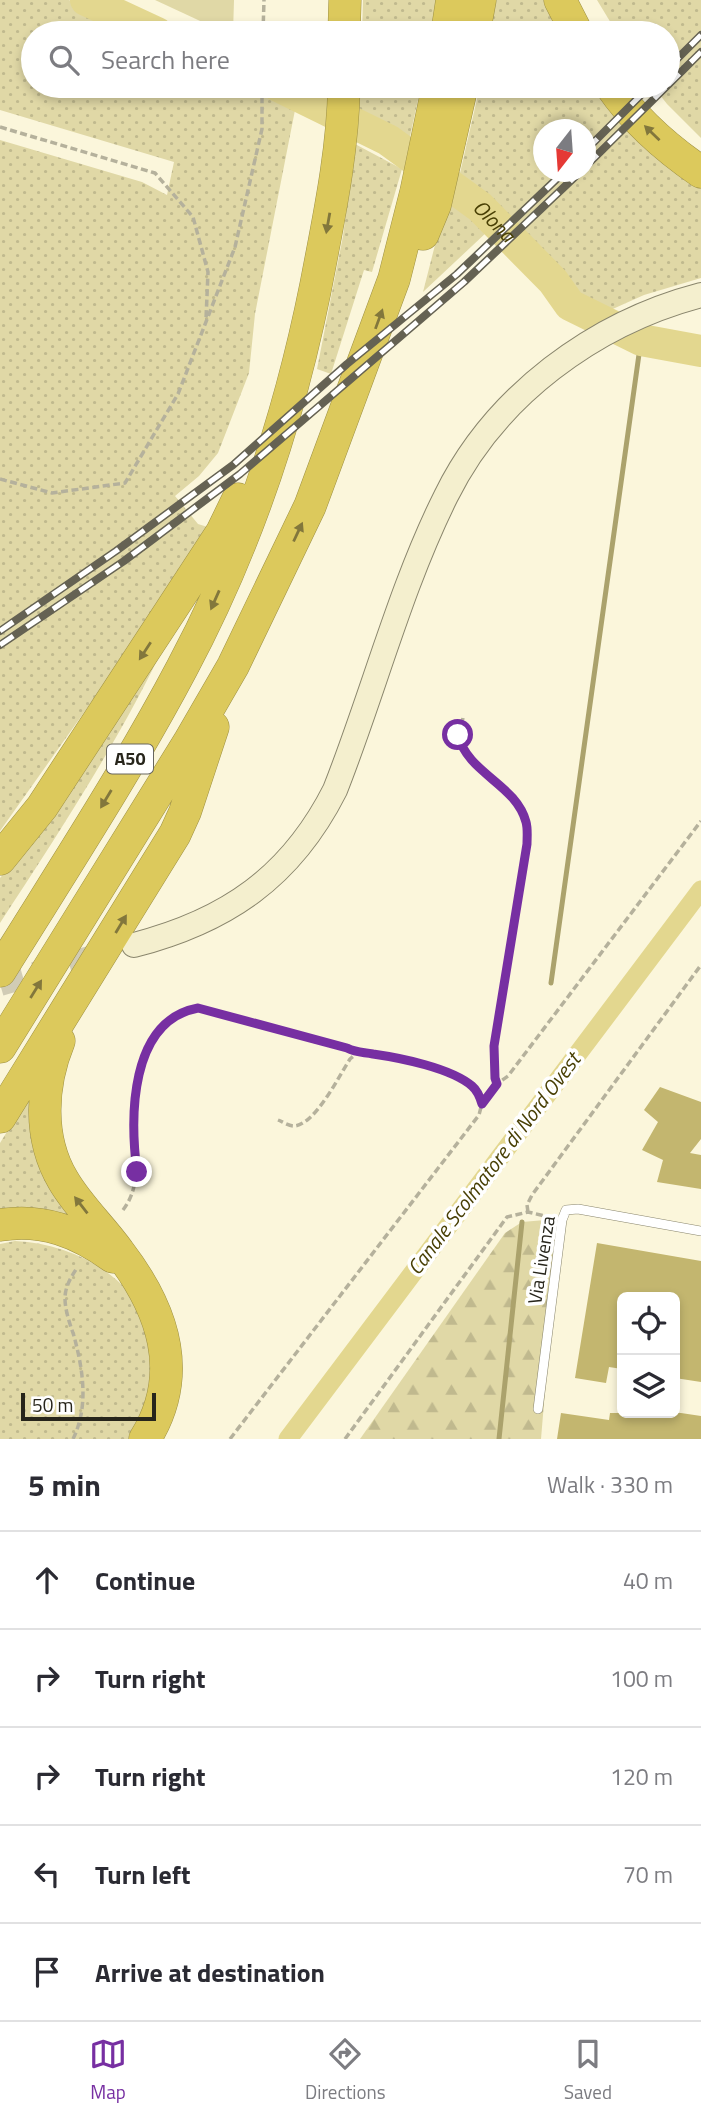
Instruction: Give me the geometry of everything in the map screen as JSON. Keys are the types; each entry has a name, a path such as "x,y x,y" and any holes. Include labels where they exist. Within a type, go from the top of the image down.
{"highway":[{"path":"344,21 345,0"},
{"path":"449,21 452,0"},
{"path":"476,21 480,0"},
{"path":"560,0 571,21"},
{"name":"A50","path":"0,971 133,755 183,667 243,537 266,472 314,301 338,156 343,98"},
{"path":"438,98 438,142"},
{"path":"438,142 458,98"},
{"path":"620,98 656,137 701,172"},
{"name":"A50","path":"0,1047 189,742 233,666 310,506 394,279 420,241 425,199 438,142"},
{"path":"0,859 43,807 222,532 292,385"},
{"path":"0,1117 174,834 185,812 233,666"},
{"path":"85,982 51,1064 46,1096 46,1134 62,1179 138,1278 161,1326 166,1357 165,1386 145,1439"},
{"path":"0,1225 33,1224 71,1231 90,1241 138,1278"}],"main road":[{"path":"134,945 177,932 224,911 275,874 303,844 335,790 423,546 447,494 471,455 505,412 541,375 595,340 648,312 701,295"}],"lane":[{"name":"Via Livenza","path":"538,1409 562,1220 566,1210 578,1209 701,1231"}],"path":[{"path":"263,21 264,0"},
{"path":"0,479 52,493 125,483 178,394 235,247 262,129 262,98"},
{"path":"0,127 155,173 193,217 208,272 206,323"},
{"path":"463,718 458,735 470,760 510,796 522,811 527,823 527,844 494,1046 497,1084"},
{"path":"230,1439 479,1115 482,1104 497,1084 508,1076 701,821"},
{"path":"528,1213 527,1205 532,1195 701,965"},
{"path":"123,1210 129,1202 137,1172 132,1110 135,1087 148,1050 170,1019 186,1010 198,1008 357,1053 371,1053 409,1062 470,1084 479,1093 482,1104"},
{"path":"278,1120 291,1126 303,1124 314,1114 350,1059 357,1053"},
{"path":"345,1439 507,1217 528,1213 562,1220"},
{"path":"73,1439 79,1427 83,1377 65,1296 77,1268"}],"green space":[{"path":"0,0 69,0 105,21 21,21 21,98 272,98 296,105 255,314 249,373 218,453 199,476 175,496 198,524 214,529 0,831 0,140 142,182 167,195 174,162 0,110"},
{"path":"155,0 234,0 233,21 200,21"},
{"path":"363,0 436,0 433,21 362,21"},
{"path":"495,0 550,0 560,21 492,21"},
{"path":"597,0 701,0 701,138 662,98 680,98 680,21 610,21"},
{"path":"359,98 418,98 409,141 358,112"},
{"path":"477,98 613,98 701,182 701,278 644,295 606,312 586,300 488,197 460,173"},
{"path":"355,144 402,169 372,272 364,270 331,374 317,369 343,236"},
{"path":"447,198 488,231 423,292"},
{"path":"168,638 110,748 0,923 0,878 19,856"},
{"path":"31,1093 80,1228 0,1217 0,1143"},
{"path":"522,1222 559,1222 541,1439 360,1439 505,1233"},
{"path":"15,1241 47,1245 92,1262 118,1281 135,1301 149,1346 150,1374 142,1413 129,1439 0,1439 0,1244"}],"building":[{"path":"660,1087 701,1102 701,1139 690,1153 701,1155 701,1189 657,1182 663,1160 642,1150 658,1122 644,1110"},
{"path":"597,1243 701,1261 701,1382 680,1379 680,1292 617,1292 617,1368 609,1367 606,1383 575,1378"},
{"path":"561,1413 609,1420 610,1413 617,1413 617,1418 680,1418 680,1413 701,1416 701,1439 557,1439"}],"waterway":[{"name":"Olona","path":"86,0 131,21"},
{"name":"Olona","path":"302,98 388,140 480,207 553,281 570,305 641,340 701,351"},
{"path":"551,983 641,340"},
{"name":"Canale Scolmatore di Nord Ovest","path":"288,1439 701,890"},
{"path":"499,1439 522,1222"}],"tunnel":[{"path":"0,984 110,952"}],"railway":[{"path":"680,56 701,35"},
{"path":"680,73 701,52"},
{"path":"596,140 638,98"},
{"path":"596,156 655,98"},
{"path":"0,631 116,551 233,465 347,364 457,274 554,182"},
{"path":"0,645 124,561 240,474 464,282 569,182"}],"route":[{"path":"137,1172 132,1110 140,1067 158,1034 170,1019 186,1010 198,1008 357,1053 371,1053 434,1068 470,1084 479,1093 482,1104 490,1095 497,1084 494,1046 527,844 527,823 522,811 510,796 470,760 458,735"}]}
